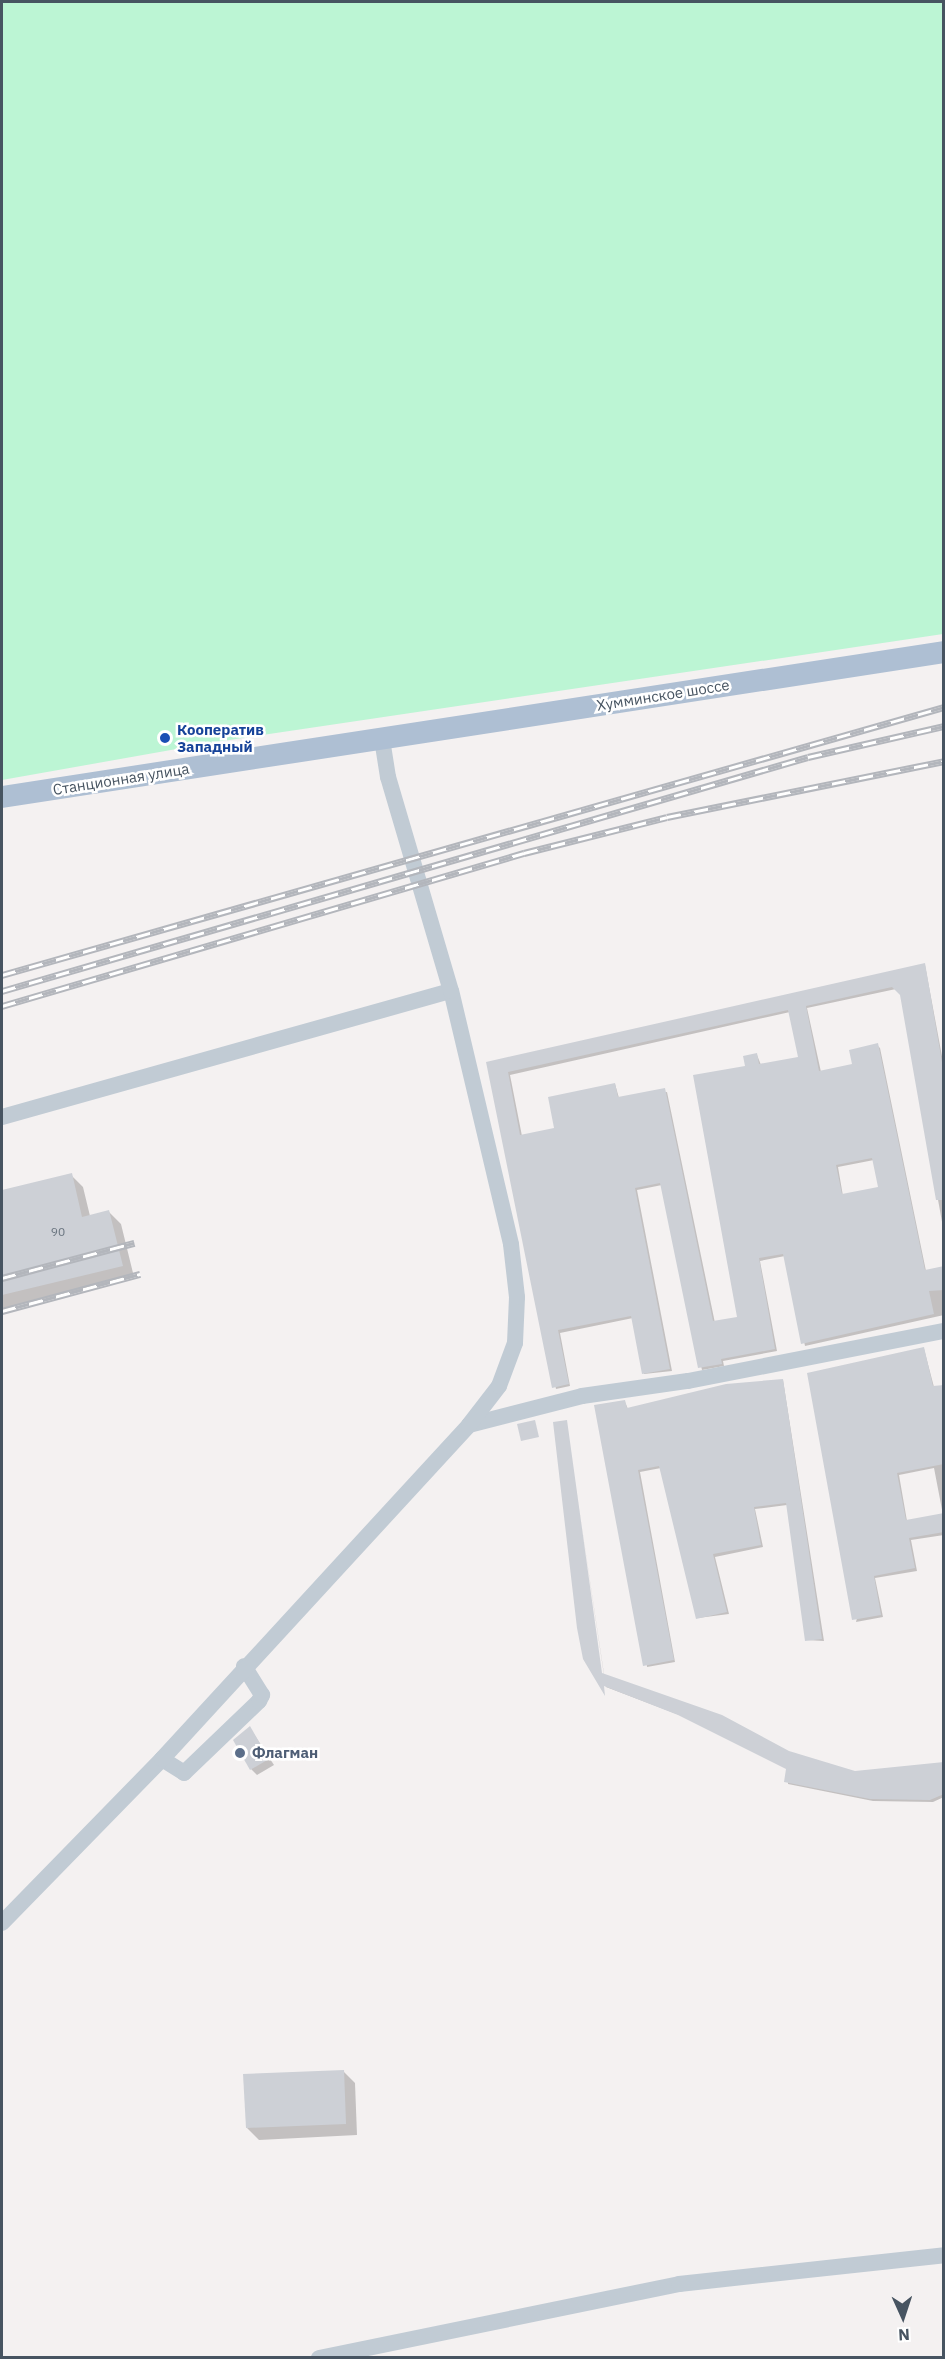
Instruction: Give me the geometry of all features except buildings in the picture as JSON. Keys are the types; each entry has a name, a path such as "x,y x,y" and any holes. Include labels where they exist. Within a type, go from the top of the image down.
{"main road":[{"name":"Хумминское шоссе","path":"382,738 944,652"},
{"name":"Станционная улица","path":"2,797 382,738"}],"street":[{"path":"2,1923 162,1759 244,1666 470,1425 498,1386 515,1343 517,1297 511,1244 451,991 388,777 382,738"},
{"path":"2,1117 451,991"},
{"path":"470,1425 582,1396 688,1381 944,1331"},
{"path":"162,1759 184,1773 259,1701 262,1695 244,1666"},
{"path":"319,2358 679,2284 944,2255"}],"green space":[{"path":"2,2 943,2 943,634 216,742 2,780"}],"railway":[{"path":"2,975 944,707"},
{"path":"2,991 808,757 944,726"},
{"path":"2,1006 524,853 667,817 944,761"},
{"path":"2,1278 134,1243"},
{"path":"2,1311 140,1274"}],"place":[{"name":"Кооператив Западный","path":"165,738"},
{"name":"Флагман","path":"240,1753"}]}
